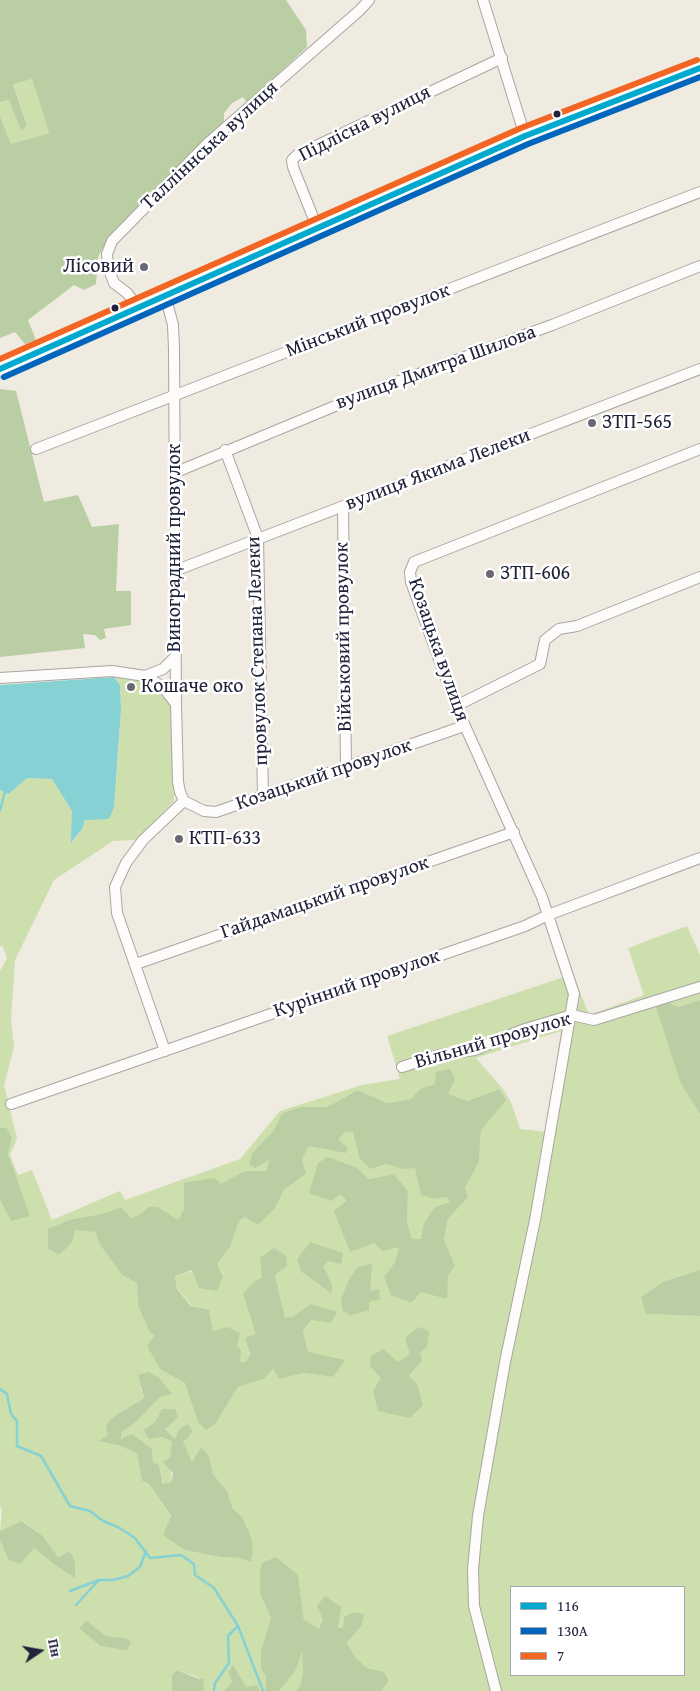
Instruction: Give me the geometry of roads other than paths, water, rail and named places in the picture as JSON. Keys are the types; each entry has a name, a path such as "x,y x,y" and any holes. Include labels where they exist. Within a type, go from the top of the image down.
{"main road":[{"path":"0,368 525,136 700,68"}],"street":[{"name":"Талліннська вулиця","path":"138,307 127,293 114,283 108,267 108,254 112,241 207,144 360,10 368,0"},
{"path":"483,0 525,136"},
{"name":"Підлісна вулиця","path":"317,227 293,167 292,160 296,155 502,58"},
{"name":"Мінський провулок","path":"36,449 700,192"},
{"name":"вулиця Дмитра Шилова","path":"174,472 364,394 552,325 700,266"},
{"name":"Виноградний провулок","path":"166,295 173,325 177,570 176,704 178,782 184,802"},
{"name":"вулиця Якима Лелеки","path":"177,570 700,370"},
{"name":"Козацька вулиця","path":"572,1015 574,994 548,915 514,832 464,726 411,582 410,572 414,562 700,449"},
{"name":"провулок Степана Лелеки","path":"225,450 258,538 262,796"},
{"name":"Військовий провулок","path":"343,507 346,768"},
{"path":"456,706 540,664 545,640 559,629 577,626 700,577"},
{"path":"145,676 163,669 175,657"},
{"path":"0,678 112,671 145,676 163,687 176,704"},
{"name":"Козацький провулок","path":"184,802 204,811 216,812 464,726"},
{"path":"165,1051 117,913 115,887 126,863 143,840 184,802"},
{"name":"Гайдамацький провулок","path":"136,964 514,832"},
{"name":"Курінний провулок","path":"11,1104 525,926 548,915 700,858"},
{"name":"Вільний провулок","path":"402,1067 439,1056 475,1050 522,1030 572,1015 594,1020 700,987"},
{"path":"496,1691 474,1606 473,1570 478,1516 505,1362 535,1220 572,1015"}],"water":[{"path":"114,677 120,685 121,710 114,807 109,819 85,820 82,829 71,843 72,811 52,779 27,778 9,794 0,790 0,685"}],"waterway":[{"path":"0,810 5,792"},
{"path":"0,1389 7,1394 11,1414 17,1421 17,1446 41,1456 70,1506 90,1511 103,1521 118,1527 135,1538 150,1558 181,1555 194,1564 195,1575 214,1588 238,1626 263,1691"},
{"path":"70,1591 99,1580 113,1580 128,1576 140,1567 146,1551"},
{"path":"76,1605 98,1581"},
{"path":"214,1691 215,1683 229,1663 228,1636 238,1626"}],"place":[{"name":"Лісовий","path":"144,267"},
{"name":"ЗТП-565","path":"592,423"},
{"name":"ЗТП-606","path":"490,574"},
{"name":"Кошаче око","path":"131,687"},
{"name":"КТП-633","path":"179,839"}]}
